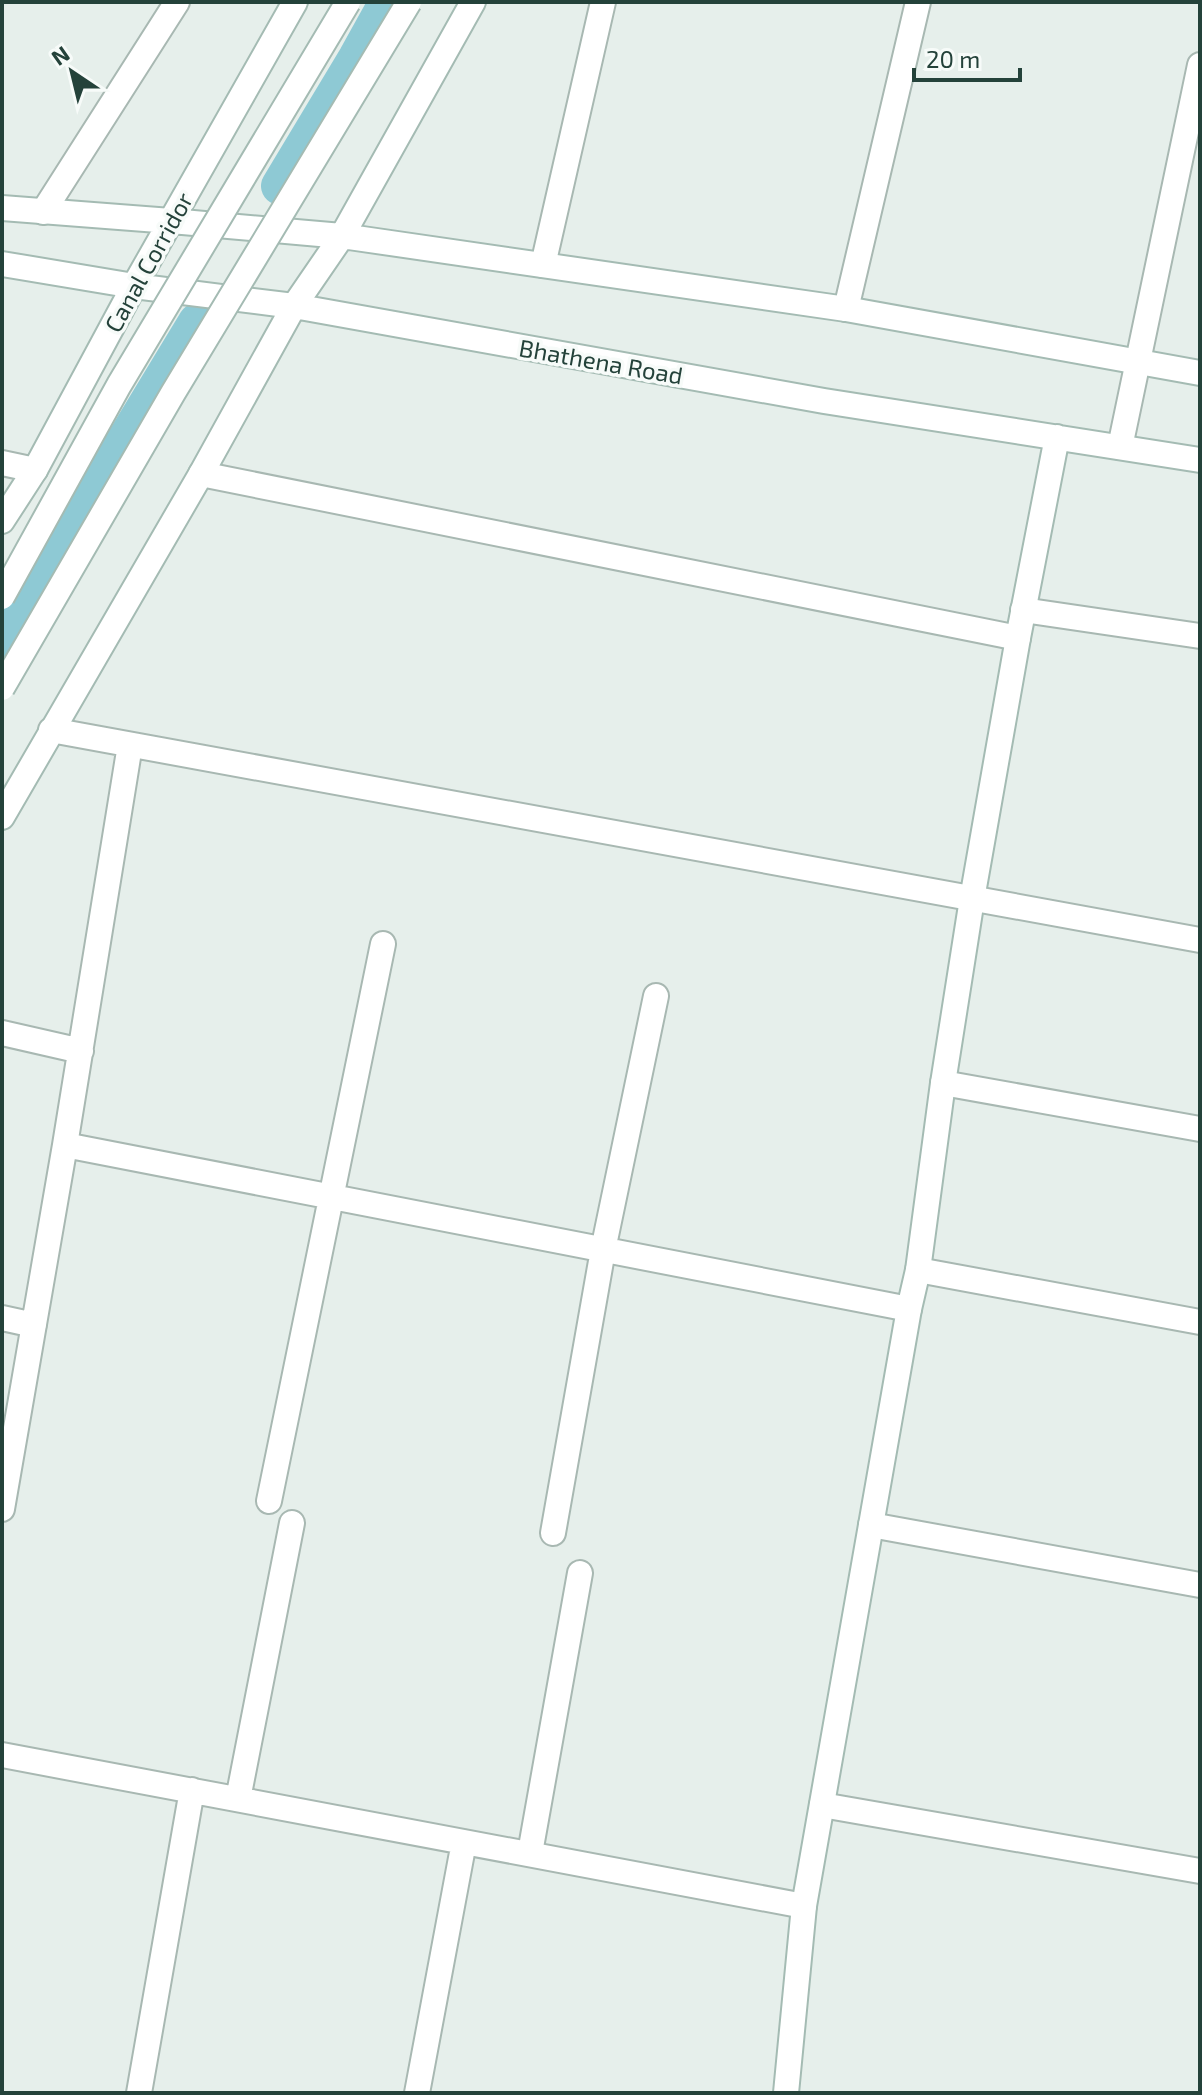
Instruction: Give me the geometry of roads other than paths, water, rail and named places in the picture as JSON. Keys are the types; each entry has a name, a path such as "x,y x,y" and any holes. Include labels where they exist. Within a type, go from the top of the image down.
{"street":[{"path":"43,212 177,2"},
{"name":"Canal Corridor","path":"2,521 35,470 134,286 295,2"},
{"path":"2,597 119,385 348,2"},
{"path":"2,688 173,393 409,2"},
{"path":"2,817 201,474 294,306 342,236 473,2"},
{"path":"543,265 603,2"},
{"path":"846,309 918,2"},
{"path":"1120,447 1200,65"},
{"path":"2,208 342,236 846,309 1200,373"},
{"name":"Bhathena Road","path":"2,264 134,286 294,306 824,401 1200,460"},
{"path":"786,2093 804,1906 918,1270 972,899 1057,437"},
{"path":"2,463 35,470"},
{"path":"201,474 1018,638"},
{"path":"1023,610 1200,636"},
{"path":"51,730 1200,940"},
{"path":"2,1509 130,745"},
{"path":"269,1501 383,944"},
{"path":"553,1533 603,1250 656,996"},
{"path":"2,1033 81,1051"},
{"path":"943,1083 1200,1129"},
{"path":"65,1145 909,1309"},
{"path":"918,1270 1200,1322"},
{"path":"2,1318 34,1325"},
{"path":"238,1799 292,1523"},
{"path":"871,1525 1200,1585"},
{"path":"530,1853 580,1573"},
{"path":"2,1755 804,1906"},
{"path":"139,2093 192,1790"},
{"path":"822,1805 1200,1871"},
{"path":"417,2093 464,1842"}],"waterway":[{"path":"280,186 388,2"},
{"path":"2,644 197,322"}]}
